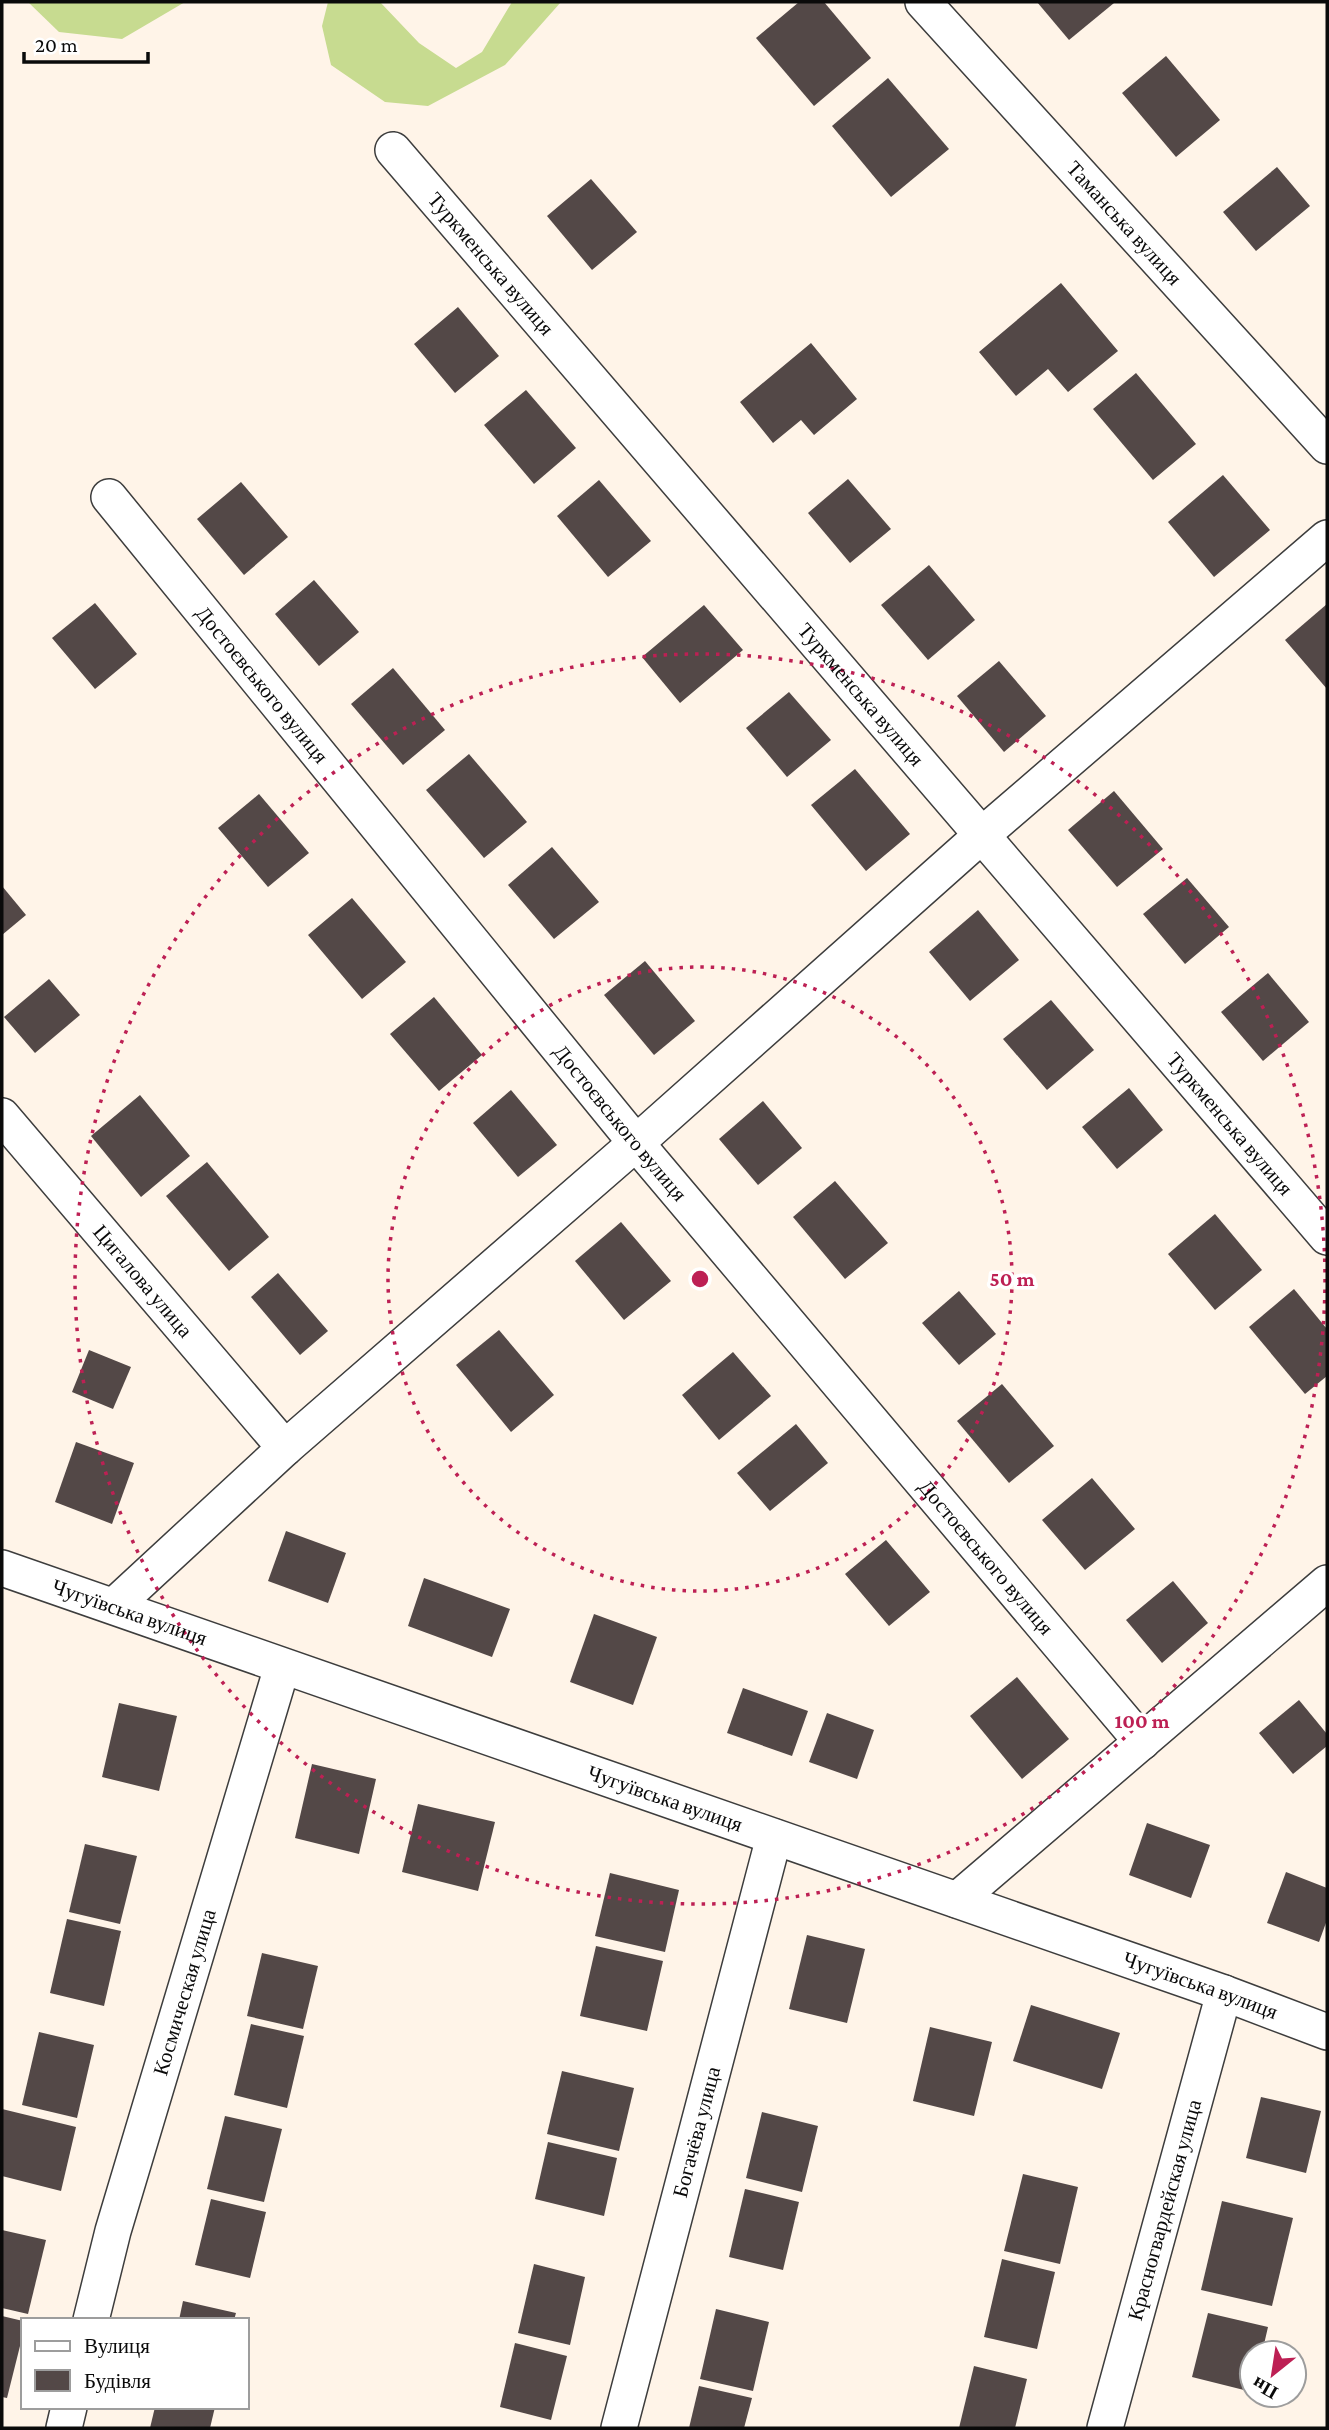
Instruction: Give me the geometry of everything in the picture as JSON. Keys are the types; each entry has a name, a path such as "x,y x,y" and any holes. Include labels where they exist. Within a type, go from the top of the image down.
{"street":[{"name":"Таманська вулиця","path":"923,2 1327,446"},
{"name":"Туркменська вулиця","path":"393,150 1327,1237"},
{"name":"Достоєвського вулиця","path":"109,497 636,1143 1142,1742"},
{"path":"114,1606 285,1448 636,1143 982,835 1327,538"},
{"name":"Цигалова улица","path":"2,1116 285,1448"},
{"name":"Чугуївська вулиця","path":"2,1568 1224,1993 1327,2032"},
{"path":"957,1900 1327,1583"},
{"name":"Космическая улица","path":"91,2318 113,2231 282,1667"},
{"name":"Богачёва улица","path":"619,2428 774,1837"},
{"name":"Красногвардейская улица","path":"1105,2428 1224,1993"},
{"path":"64,2428 69,2409"}],"green space":[{"path":"28,2 185,2 122,39 59,32"},
{"path":"328,2 380,2 419,43 456,68 482,52 512,2 561,2 505,65 428,106 385,102 331,65 322,26"}],"building":[{"path":"799,2 824,2 871,58 814,106 756,38"},
{"path":"1037,2 1112,2 1114,3 1069,40"},
{"path":"1166,56 1220,120 1176,157 1122,93"},
{"path":"888,78 949,149 891,197 832,126"},
{"path":"1277,167 1310,206 1256,251 1223,212"},
{"path":"591,179 637,232 592,270 547,216"},
{"path":"1061,283 1118,351 1068,392 1048,369 1016,396 979,352"},
{"path":"458,307 499,356 455,393 414,344"},
{"path":"811,343 857,399 814,435 801,420 773,443 740,402"},
{"path":"1136,373 1196,444 1153,480 1093,409"},
{"path":"526,390 576,448 534,484 484,425"},
{"path":"1223,475 1270,530 1214,577 1168,522"},
{"path":"848,479 891,529 850,563 808,513"},
{"path":"599,480 651,541 608,577 557,516"},
{"path":"241,482 288,537 244,575 197,519"},
{"path":"929,565 975,620 928,660 881,605"},
{"path":"314,580 359,632 319,666 275,614"},
{"path":"95,603 137,654 95,689 52,638"},
{"path":"1327,604 1327,689 1285,640"},
{"path":"704,605 743,650 680,703 642,657"},
{"path":"999,661 1046,716 1004,752 957,696"},
{"path":"393,668 445,730 403,765 351,704"},
{"path":"789,692 831,740 787,777 746,728"},
{"path":"469,754 527,822 484,858 426,790"},
{"path":"855,769 910,834 866,871 811,805"},
{"path":"1114,791 1163,849 1117,887 1068,830"},
{"path":"259,794 309,853 268,887 218,828"},
{"path":"552,847 599,902 554,939 508,885"},
{"path":"1187,878 1229,927 1185,964 1143,914"},
{"path":"2,886 26,915 2,935"},
{"path":"352,898 406,962 362,999 308,935"},
{"path":"978,910 1019,960 970,1001 929,952"},
{"path":"645,961 695,1021 654,1055 604,995"},
{"path":"1268,973 1309,1022 1263,1061 1221,1012"},
{"path":"49,979 80,1015 35,1053 4,1017"},
{"path":"434,997 482,1055 439,1091 390,1034"},
{"path":"1051,1000 1094,1050 1047,1090 1003,1039"},
{"path":"1129,1088 1163,1130 1117,1169 1082,1127"},
{"path":"511,1090 557,1145 518,1177 473,1123"},
{"path":"140,1095 190,1156 141,1197 91,1136"},
{"path":"763,1101 802,1148 758,1185 719,1139"},
{"path":"207,1162 269,1237 229,1271 166,1196"},
{"path":"835,1181 888,1243 845,1279 793,1217"},
{"path":"1215,1214 1262,1270 1215,1310 1168,1254"},
{"path":"621,1222 671,1281 624,1320 575,1261"},
{"path":"278,1273 328,1331 300,1355 251,1297"},
{"path":"1294,1289 1327,1329 1327,1376 1305,1394 1249,1327"},
{"path":"959,1291 996,1334 959,1365 922,1323"},
{"path":"499,1330 554,1395 511,1432 456,1365"},
{"path":"89,1350 131,1367 113,1409 72,1392"},
{"path":"733,1352 771,1396 719,1440 682,1395"},
{"path":"1002,1384 1054,1446 1009,1483 957,1421"},
{"path":"796,1424 828,1463 770,1511 737,1473"},
{"path":"76,1442 134,1463 112,1524 55,1502"},
{"path":"1092,1478 1135,1529 1085,1570 1042,1520"},
{"path":"286,1531 346,1553 328,1603 268,1581"},
{"path":"886,1540 930,1592 889,1626 845,1574"},
{"path":"424,1578 510,1609 492,1657 408,1626"},
{"path":"1173,1581 1208,1623 1162,1663 1126,1620"},
{"path":"594,1614 657,1637 633,1705 570,1682"},
{"path":"1017,1677 1069,1739 1022,1779 970,1716"},
{"path":"743,1688 808,1711 792,1756 727,1733"},
{"path":"1299,1700 1327,1734 1327,1746 1293,1774 1259,1733"},
{"path":"119,1703 177,1716 159,1791 102,1777"},
{"path":"827,1713 874,1730 857,1779 809,1762"},
{"path":"312,1764 376,1779 359,1854 295,1838"},
{"path":"418,1804 495,1822 478,1891 402,1872"},
{"path":"1147,1823 1210,1845 1191,1898 1129,1875"},
{"path":"85,1844 137,1856 120,1924 69,1912"},
{"path":"1286,1872 1327,1888 1327,1920 1319,1942 1267,1923"},
{"path":"610,1873 679,1890 665,1952 595,1936"},
{"path":"67,1919 121,1931 104,2006 50,1993"},
{"path":"807,1935 865,1949 847,2023 789,2009"},
{"path":"596,1946 663,1961 647,2031 580,2016"},
{"path":"262,1953 318,1966 303,2029 247,2016"},
{"path":"1031,2005 1120,2033 1102,2089 1013,2061"},
{"path":"251,2024 304,2036 287,2108 234,2095"},
{"path":"930,2027 992,2042 974,2116 913,2101"},
{"path":"39,2032 94,2045 77,2118 22,2105"},
{"path":"562,2071 634,2088 619,2151 547,2134"},
{"path":"1261,2097 1321,2111 1306,2173 1246,2158"},
{"path":"2,2109 76,2127 61,2191 2,2176"},
{"path":"762,2112 818,2126 802,2192 746,2178"},
{"path":"225,2116 282,2129 264,2202 207,2189"},
{"path":"548,2142 617,2158 604,2216 535,2199"},
{"path":"1023,2174 1078,2187 1060,2264 1004,2251"},
{"path":"745,2189 799,2202 783,2270 729,2257"},
{"path":"211,2199 266,2212 250,2278 195,2265"},
{"path":"1222,2201 1293,2218 1272,2306 1201,2290"},
{"path":"2,2230 46,2240 28,2314 2,2308"},
{"path":"1002,2259 1055,2272 1037,2349 984,2337"},
{"path":"534,2264 585,2277 570,2345 518,2333"},
{"path":"183,2301 236,2313 235,2318 179,2318"},
{"path":"716,2309 769,2322 753,2391 700,2379"},
{"path":"1208,2313 1268,2327 1265,2339 1238,2339 1238,2388 1192,2377"},
{"path":"2,2316 21,2321 21,2342 7,2398 2,2397"},
{"path":"515,2343 567,2356 551,2420 500,2407"},
{"path":"974,2366 1027,2379 1015,2428 959,2428"},
{"path":"699,2386 752,2398 744,2428 689,2428"},
{"path":"155,2409 215,2409 210,2428 150,2428"}]}
